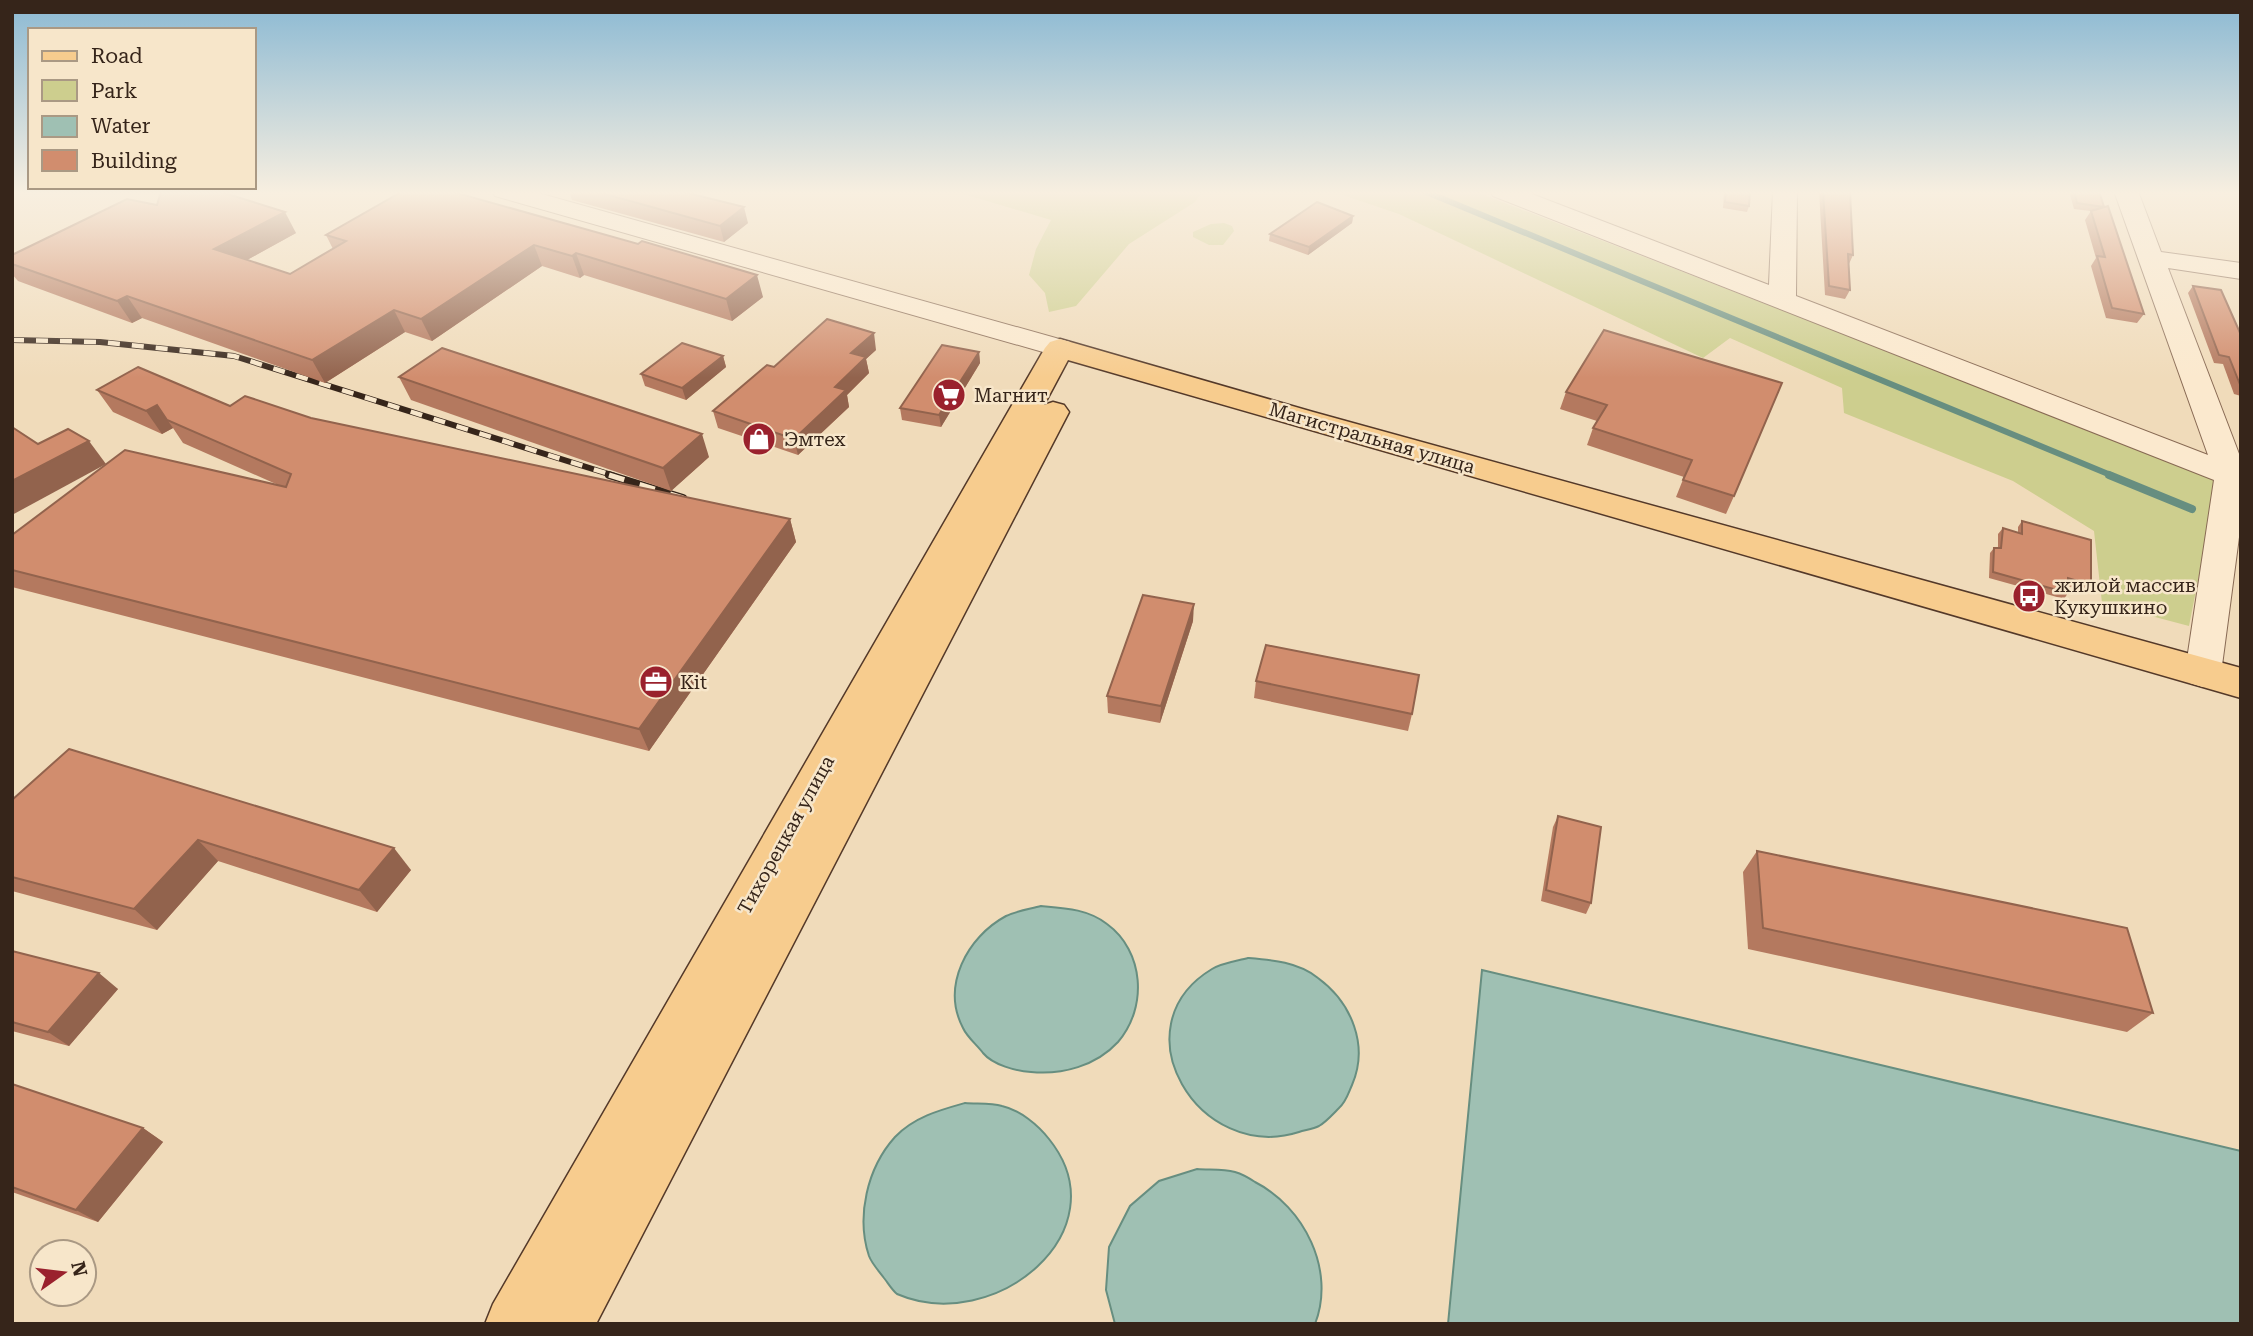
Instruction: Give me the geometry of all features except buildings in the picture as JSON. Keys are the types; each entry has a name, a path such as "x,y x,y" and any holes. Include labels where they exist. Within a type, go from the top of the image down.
{"main road":[{"name":"Магистральная улица","path":"1073,351 1314,422 2241,683"},
{"name":"Тихорецкая улица","path":"513,1324 1073,351"},
{"name":"Тихорецкая улица","path":"566,1324 1073,351"}],"street":[{"name":"Магистральная улица","path":"726,253 1073,351"},
{"path":"1665,253 2231,475"},
{"path":"1782,298 1783,253"},
{"path":"2147,253 2231,475 2203,673"},
{"path":"2149,258 2241,271"}],"green space":[{"path":"1035,253 1121,253 1076,306 1049,312 1045,293 1029,275"},
{"path":"1482,253 1635,253 2218,479 2189,626 2102,603 2094,531 2013,481 1844,413 1842,388 1730,338 1703,358"}],"water":[{"path":"1041,906 1084,912 1107,924 1129,949 1138,980 1134,1013 1118,1042 1089,1063 1043,1073 1012,1069 987,1057 963,1028 955,996 962,964 980,936 1006,916"},
{"path":"1248,958 1302,968 1318,978 1340,1000 1354,1026 1359,1055 1352,1085 1341,1106 1317,1127 1263,1137 1230,1128 1202,1110 1182,1084 1171,1055 1171,1023 1184,994 1212,969"},
{"path":"1482,970 2241,1151 2241,1324 1448,1324"},
{"path":"965,1103 993,1104 1009,1108 1040,1128 1049,1139 1068,1174 1070,1208 1059,1240 1037,1267 1007,1288 972,1300 934,1303 897,1294 872,1262 865,1241 864,1209 871,1178 885,1149 902,1130 928,1115"},
{"path":"1197,1169 1230,1171 1245,1176 1273,1193 1301,1224 1318,1262 1321,1283 1315,1324 1115,1324 1106,1290 1109,1247 1130,1206 1159,1181"}],"waterway":[{"path":"1575,253 2113,476"},
{"path":"2109,475 2192,509"}],"railway":[{"path":"12,340 100,342 234,356 615,476"},
{"path":"609,475 683,498"}],"place":[{"name":"Магнит","path":"949,395"},
{"name":"Эмтех","path":"759,439"},
{"name":"жилой массив Кукушкино","path":"2029,596"},
{"name":"Kit","path":"656,682"}]}
